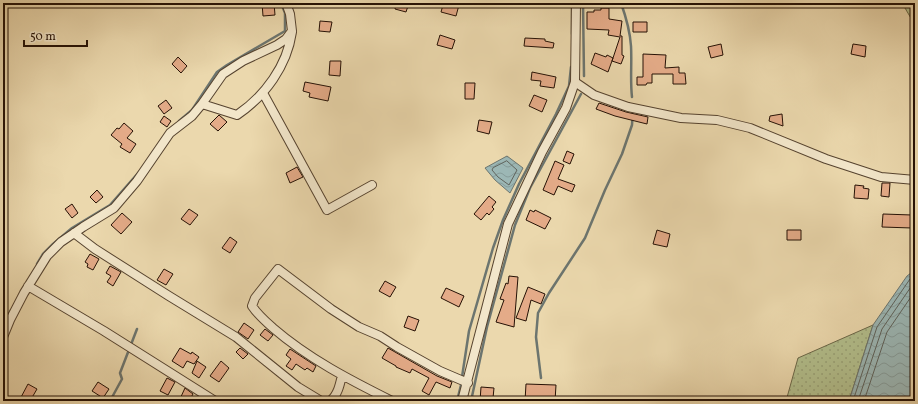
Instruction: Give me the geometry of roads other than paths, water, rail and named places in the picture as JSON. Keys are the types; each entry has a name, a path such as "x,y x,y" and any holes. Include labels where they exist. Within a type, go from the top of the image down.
{"street":[{"path":"202,104 237,116 263,93 283,63 290,46 292,31 290,14 286,3"},
{"path":"462,401 468,383 508,224 542,152 566,108 575,82 576,3"},
{"path":"3,338 10,320 28,286 47,256 61,242 114,208 137,181 170,133 192,116 223,74 242,61 277,45 286,39 292,31"},
{"path":"575,82 594,95 628,107 681,118 717,120 750,128 826,159 881,177 915,180"},
{"path":"263,93 327,210 372,185"},
{"path":"74,233 95,249 236,337 298,388 322,401"},
{"path":"392,401 317,361 284,337 257,314 252,306 255,298 278,269 331,310 359,327 380,336 396,347 440,371 468,383"},
{"path":"28,286 104,331 215,401"},
{"path":"330,401 334,398 342,375"}],"water":[{"path":"507,156 523,168 510,193 495,180 485,168"},
{"path":"915,270 915,401 849,401 873,325 907,276"}],"waterway":[{"path":"179,121 192,110 217,72 285,31 285,13 281,3"},
{"path":"572,3 572,34"},
{"path":"583,3 584,76"},
{"path":"621,3 628,24 630,40 632,97"},
{"path":"462,377 469,331 493,248 503,220 519,184 569,86 571,67"},
{"path":"471,401 487,327 515,225 530,188 581,94"},
{"path":"541,378 536,337 538,313 549,293 585,238 622,154 632,125 633,109"},
{"path":"37,264 43,254 72,228 110,205 139,172"},
{"path":"3,326 11,310"},
{"path":"110,401 122,379 120,373 137,329"},
{"path":"457,401 461,385"}]}
